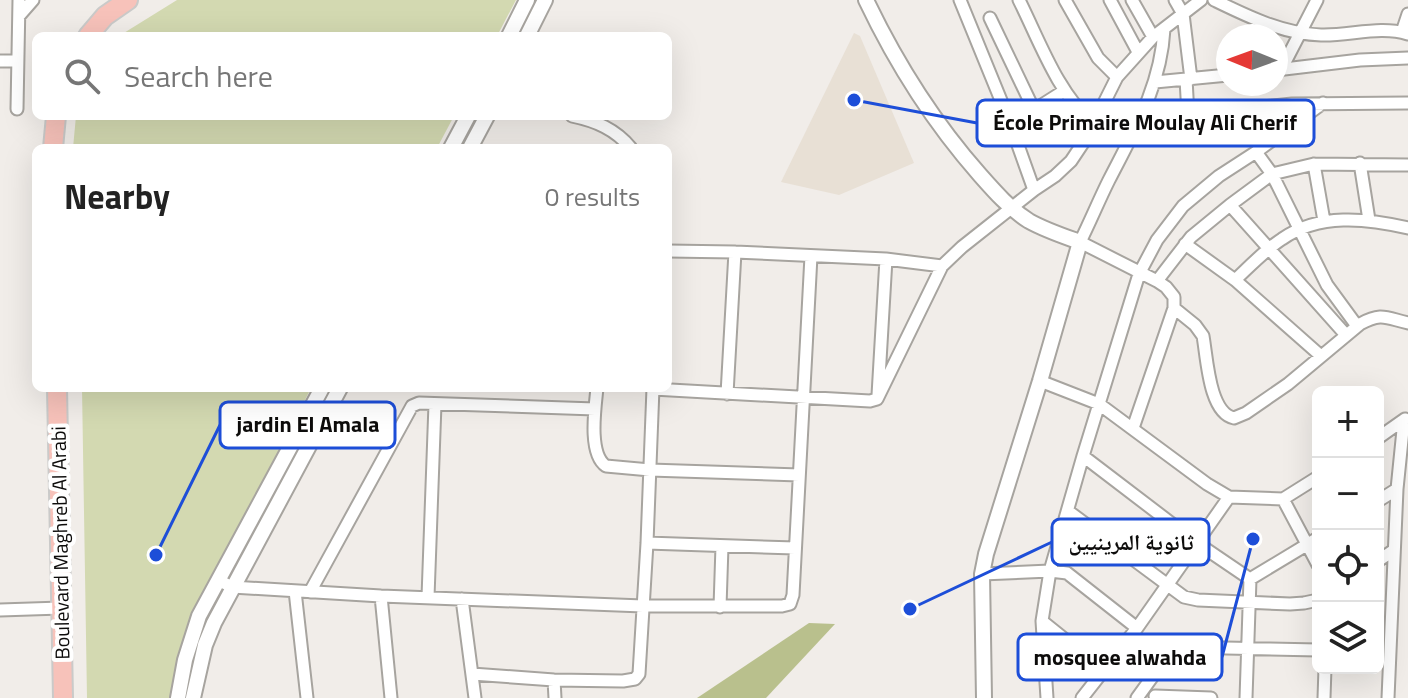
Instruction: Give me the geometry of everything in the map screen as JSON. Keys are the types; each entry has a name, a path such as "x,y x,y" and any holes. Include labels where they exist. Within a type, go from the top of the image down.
{"main road":[{"path":"91,32 105,16 128,0"},
{"path":"53,144 56,120"},
{"name":"Boulevard Maghreb Al Arabi","path":"57,392 63,698"}],"street":[{"path":"17,109 19,0"},
{"path":"19,16 33,0"},
{"path":"511,32 527,0"},
{"path":"529,32 545,0"},
{"path":"866,0 910,80 945,132 982,178 1012,208 1030,221 1157,281 1171,292 1174,308 1133,428"},
{"path":"960,0 1034,190"},
{"path":"1019,0 1064,91 1093,124 1276,105 1408,103"},
{"path":"1065,0 1098,58 1117,77"},
{"path":"1110,0 1138,52"},
{"path":"1132,0 1153,37"},
{"path":"1175,0 1183,14 1189,79 1188,115"},
{"path":"672,390 803,399 877,399 942,266 1071,161 1083,145 1117,77 1153,37 1201,0"},
{"path":"1214,0 1269,24 1301,33 1337,35 1387,30 1405,33 1408,14"},
{"path":"1288,54 1317,0"},
{"path":"990,18 1034,110"},
{"path":"984,698 982,574 991,533 1040,381 1080,242 1142,118 1155,82 1164,29"},
{"path":"1288,69 1408,58"},
{"path":"0,61 17,61"},
{"path":"1155,82 1216,76"},
{"path":"1009,120 1034,110 1064,91"},
{"path":"1047,698 1042,621 1050,571 1139,274 1157,240 1183,206 1219,176 1323,103"},
{"path":"453,144 466,120"},
{"path":"472,144 485,120"},
{"path":"586,120 617,133 627,144"},
{"path":"1256,152 1272,174 1327,285 1357,326"},
{"path":"1360,163 1369,220"},
{"path":"1314,164 1324,221"},
{"path":"1157,281 1203,226 1272,174 1314,164 1408,165"},
{"path":"1230,205 1346,335"},
{"path":"1235,280 1269,248 1298,229 1324,221 1369,220 1408,228"},
{"path":"1185,244 1235,280 1321,356"},
{"path":"672,251 886,259 942,266"},
{"path":"727,394 735,252"},
{"path":"225,584 381,596 643,606 790,604 793,595 811,256"},
{"path":"877,399 886,259"},
{"path":"1174,308 1200,331 1213,392 1219,406 1230,418 1246,413 1288,384 1372,317 1408,323"},
{"path":"1040,381 1099,404 1229,497 1283,499 1312,481"},
{"path":"193,698 205,645 225,584 320,392"},
{"path":"178,698 199,616 225,584 338,392"},
{"path":"597,392 595,443 597,457 606,466 799,475"},
{"path":"472,674 623,681 635,679 639,674 653,392"},
{"path":"310,592 412,406 419,403 595,409"},
{"path":"428,597 435,404"},
{"path":"1384,434 1406,418"},
{"path":"1388,698 1397,489 1406,418"},
{"path":"1083,456 1197,543 1250,579"},
{"path":"1384,497 1397,489"},
{"path":"1082,698 1137,628 1229,497"},
{"path":"1283,499 1312,554"},
{"path":"1068,511 1179,594 1190,598 1250,602 1312,601"},
{"path":"1250,579 1312,542"},
{"path":"647,543 795,548"},
{"path":"720,607 722,546"},
{"path":"1384,557 1394,550"},
{"path":"982,574 1067,573 1137,628"},
{"path":"1246,698 1250,579"},
{"path":"295,591 307,698"},
{"path":"381,596 391,698"},
{"path":"462,599 475,698"},
{"path":"0,610 61,608"},
{"path":"1384,619 1392,615"},
{"path":"1042,621 1103,670"},
{"path":"1137,698 1166,658 1180,647 1312,650"},
{"path":"1156,672 1155,697 1211,698"},
{"path":"1324,698 1325,674"},
{"path":"554,680 555,698"}],"shaded area":[{"path":"854,33 860,36 914,163 839,195 781,182"}],"green space":[{"path":"177,0 516,0 499,32 125,32"},
{"path":"76,120 452,120 439,144 73,144"},
{"path":"82,392 309,392 211,588 175,698 87,698"},
{"path":"809,623 835,624 766,698 697,698"}],"place":[{"name":"École Primaire Moulay Ali Cherif","path":"854,100"},
{"name":"mosquee alwahda","path":"1253,539"},
{"name":"jardin El Amala","path":"156,555"},
{"name":"ثانوية المرينيين","path":"910,609"}]}
